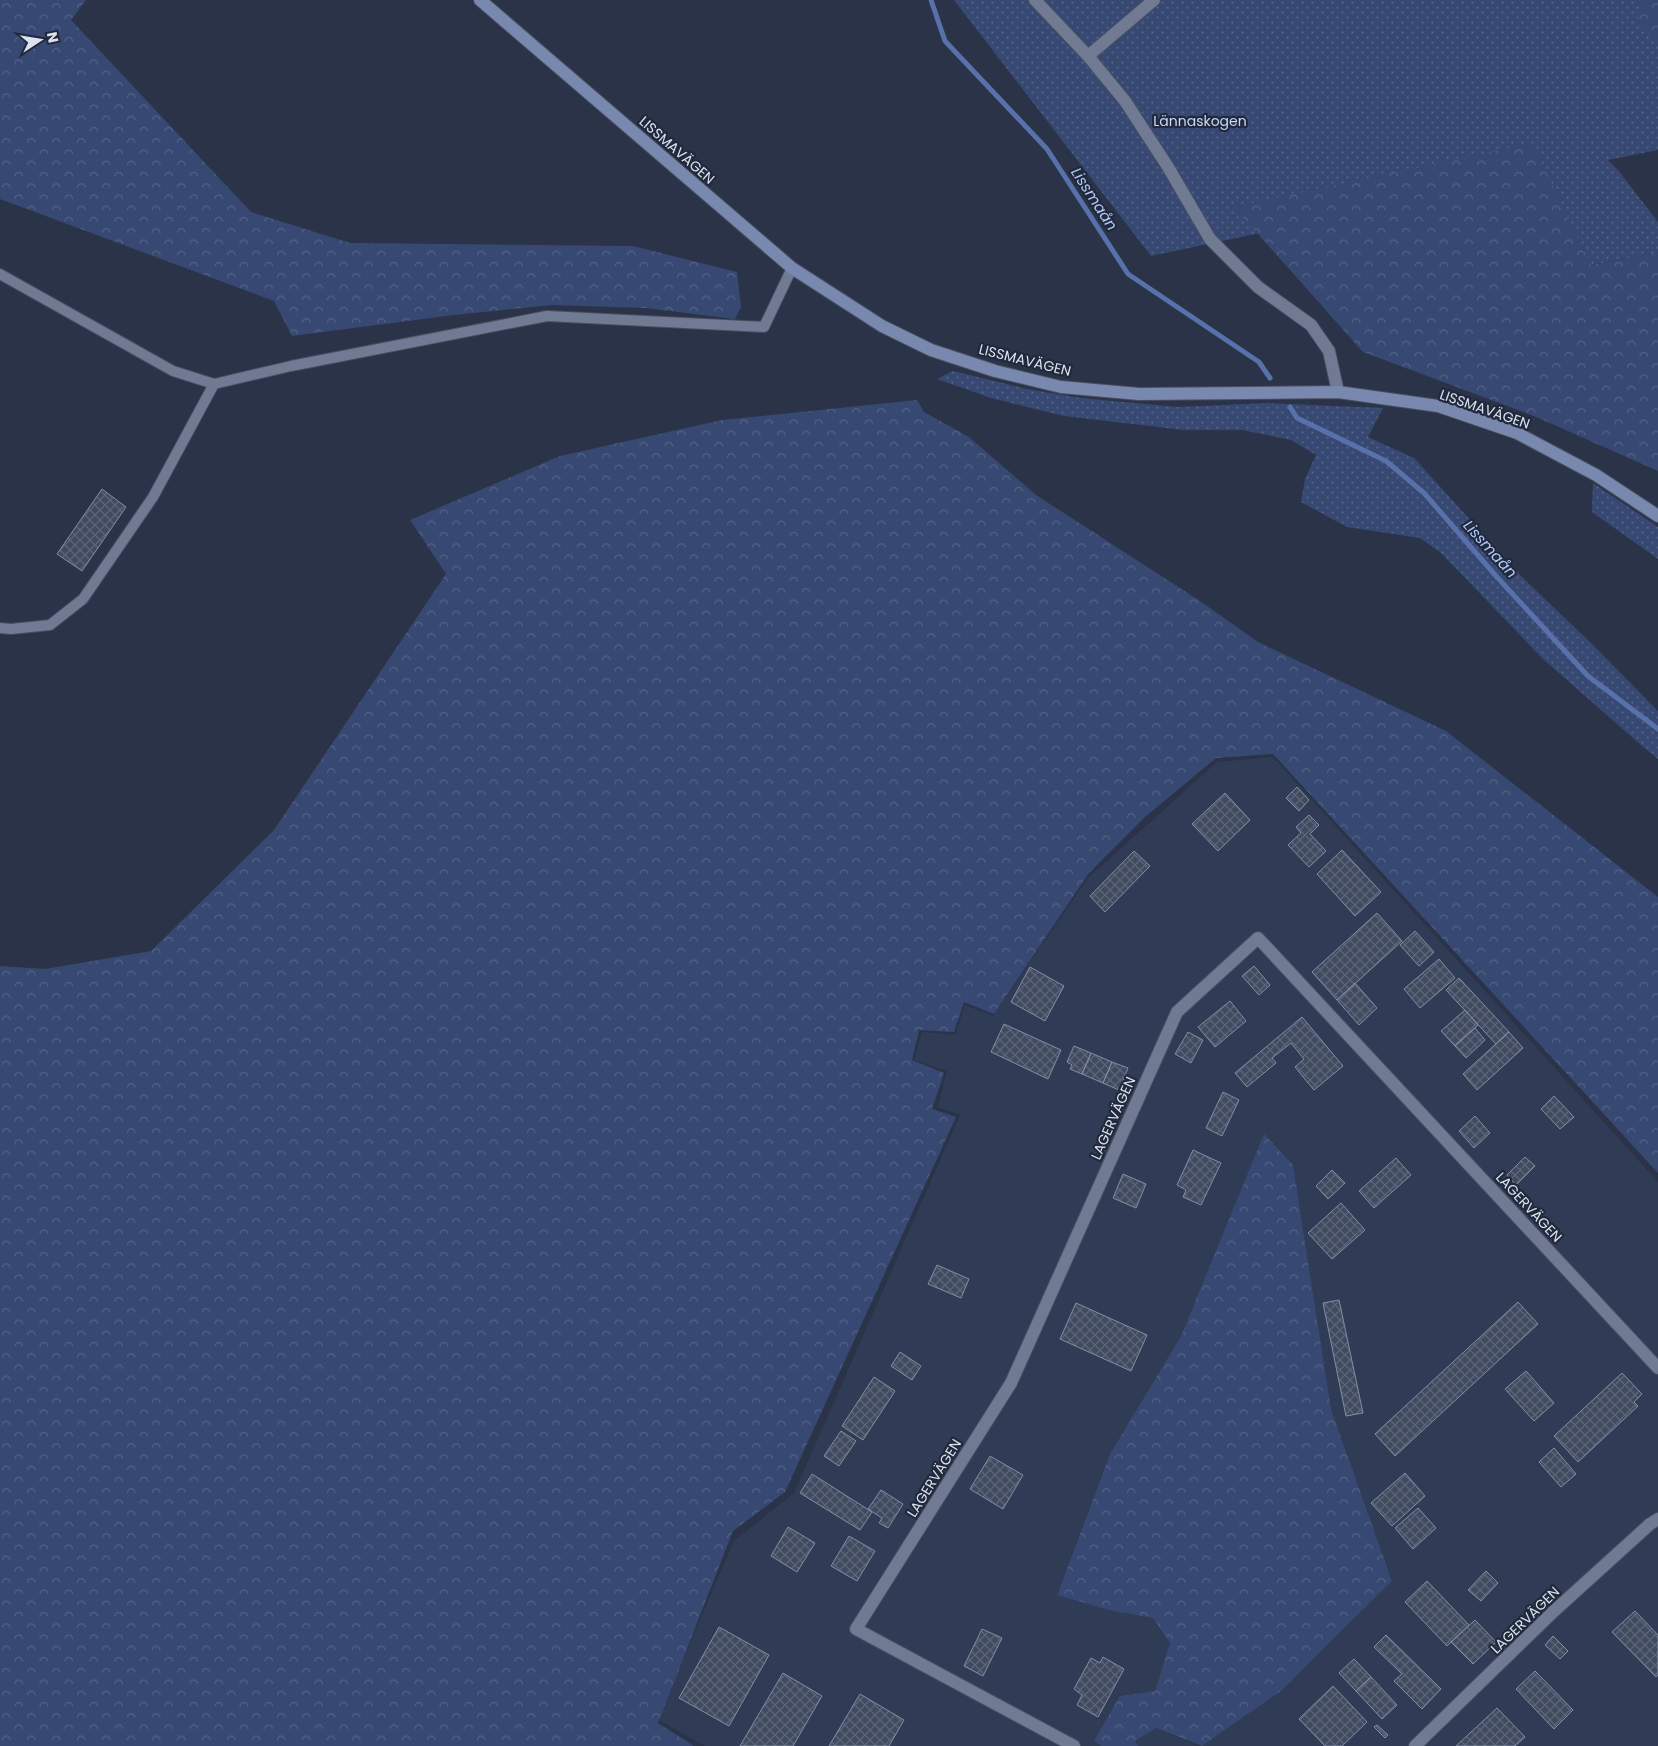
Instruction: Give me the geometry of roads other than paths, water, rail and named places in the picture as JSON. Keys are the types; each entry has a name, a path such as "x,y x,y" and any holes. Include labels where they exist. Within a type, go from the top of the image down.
{"street":[{"name":"LISSMAVÄGEN","path":"480,0 792,268 882,326 931,350 995,371 1060,386 1139,394 1338,392 1438,406 1517,433 1596,475 1658,516"},
{"path":"1035,0 1088,56 1125,101 1168,167 1210,239 1258,287 1311,325 1329,351 1338,392"},
{"path":"1088,56 1154,0"},
{"name":"LAGERVÄGEN","path":"1074,1746 856,1628 1011,1383 1177,1012 1258,938 1658,1368"},
{"name":"LAGERVÄGEN","path":"1416,1746 1553,1612 1650,1524 1658,1519"}],"lane":[{"path":"0,274 173,371 214,384 291,366 548,316 764,327 792,268"},
{"path":"0,628 11,629 50,625 83,599 153,497 214,384"}],"waterway":[{"name":"Lissmaån","path":"931,0 945,41 1047,149 1128,274 1259,362 1270,378"},
{"name":"Lissmaån","path":"1290,407 1297,418 1386,461 1424,493 1496,576 1588,676 1658,729"}],"park label":[{"name":"Lännaskogen","path":"1200,121"}]}
